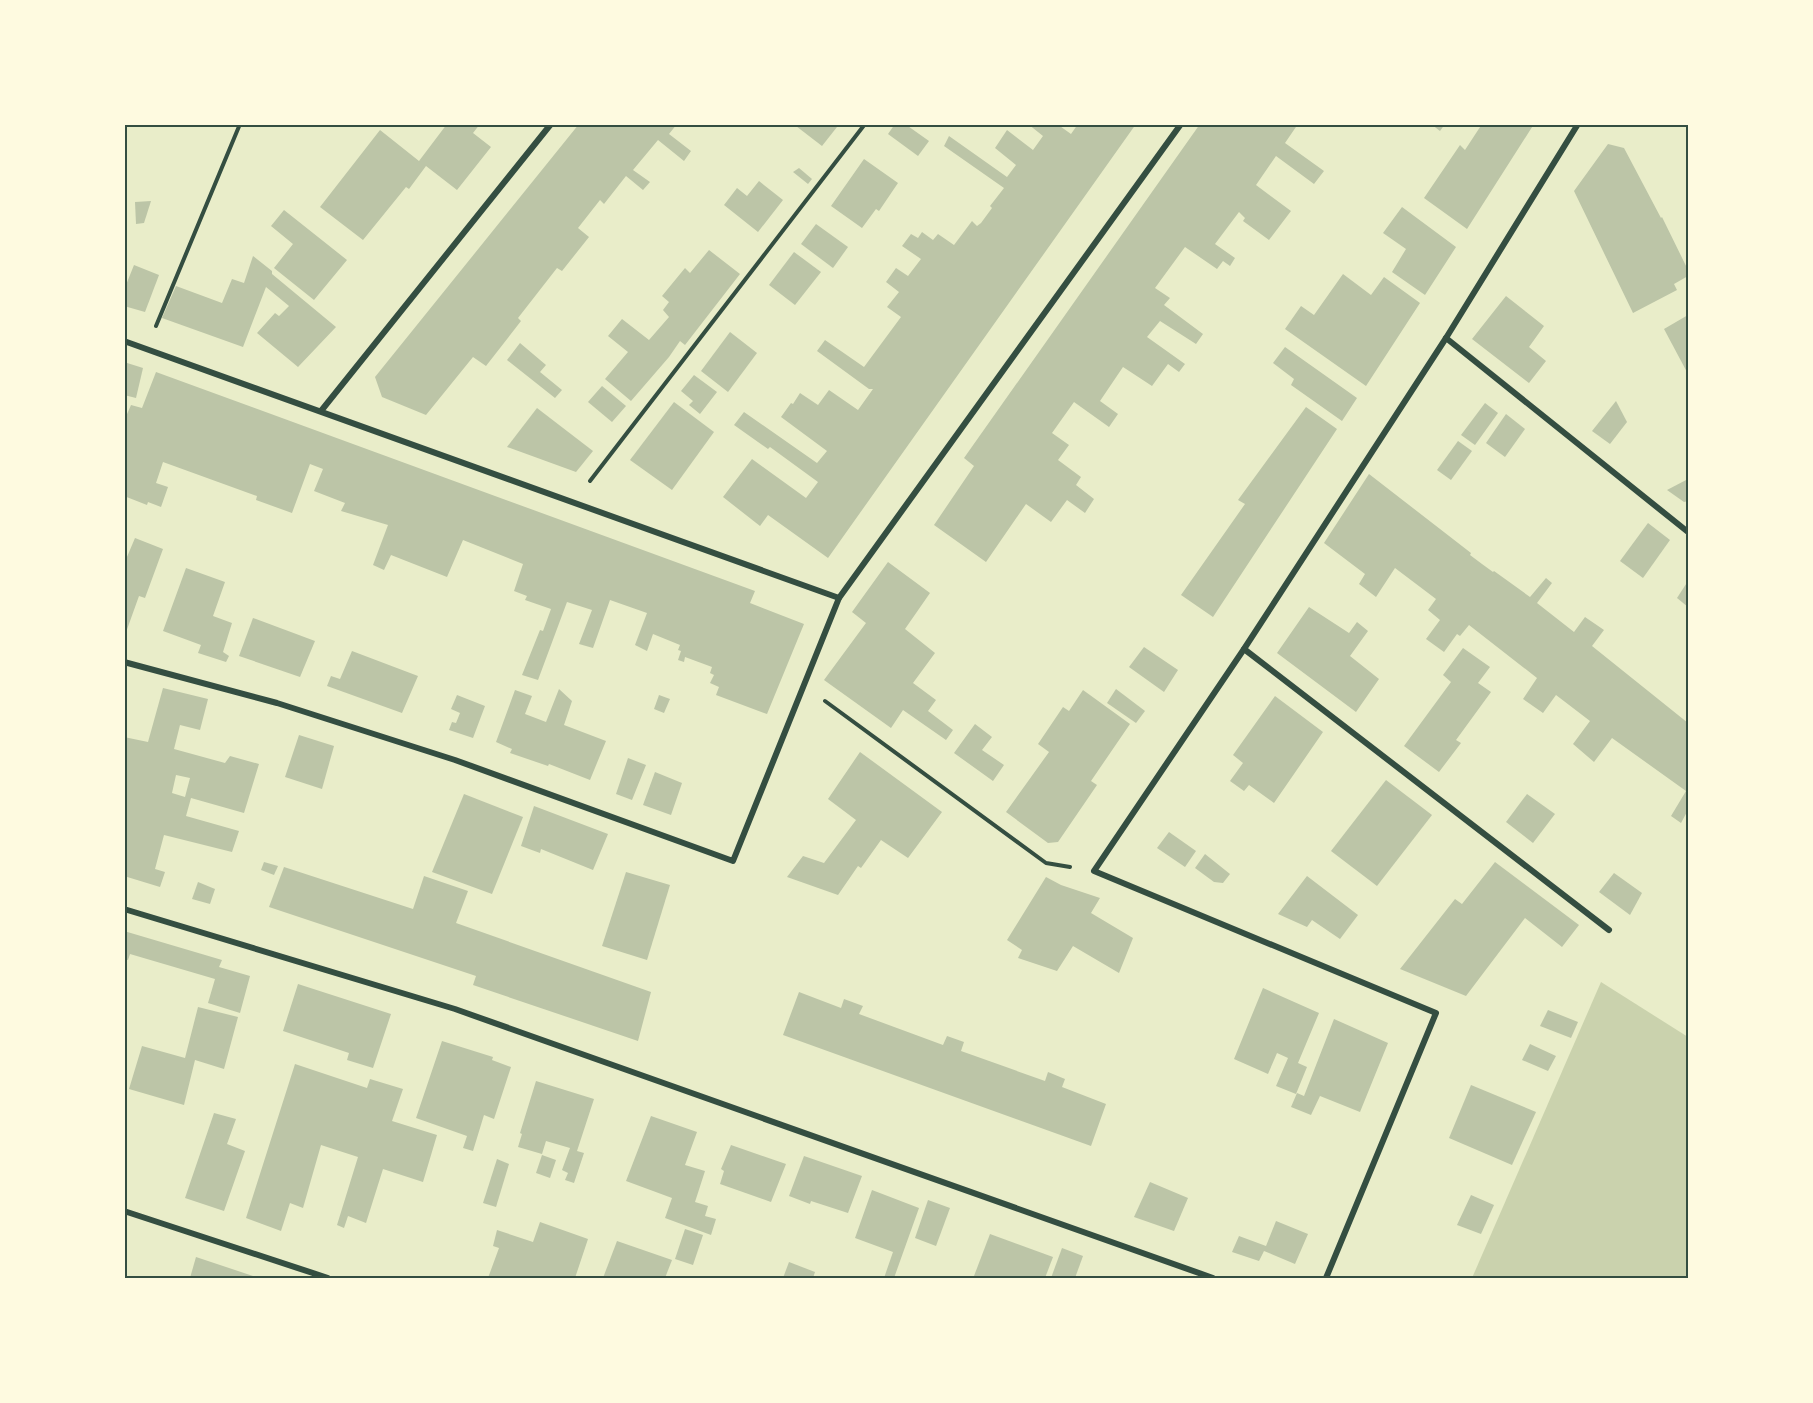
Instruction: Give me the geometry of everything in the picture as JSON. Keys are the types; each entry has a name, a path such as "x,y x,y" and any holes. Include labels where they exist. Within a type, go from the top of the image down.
{"street":[{"path":"321,411 551,124"},
{"path":"124,662 277,703 455,759 733,861 839,598 1181,124"},
{"path":"1326,1278 1436,1013 1094,871 1244,649 1446,338 1578,124"},
{"path":"1446,338 1689,532"},
{"path":"124,341 839,598"},
{"path":"1244,649 1609,930"},
{"path":"124,909 455,1009 1213,1278"},
{"path":"124,1211 328,1278"}],"path":[{"path":"147,348 240,124"},
{"path":"573,502 865,124"},
{"path":"804,686 1046,863 1094,871"}],"green space":[{"path":"1601,982 1688,1037 1688,1278 1472,1278"}],"building":[{"path":"447,124 480,124 473,133 491,147 457,190 426,166 409,189 406,187 363,240 320,207 380,130 419,161"},
{"path":"579,124 677,124 669,134 691,151 684,161 658,140 633,170 650,182 643,190 626,176 604,204 600,200 578,228 589,237 562,271 557,268 518,318 521,321 486,366 473,357 426,415 382,397 375,377"},
{"path":"798,124 833,124 837,127 822,146 796,126"},
{"path":"895,124 905,124 929,141 918,156 888,134"},
{"path":"1028,124 1057,124 1071,134 1078,124 1136,124 828,558 768,515 760,526 723,497 752,459 806,498 818,482 770,447 768,449 734,425 744,412 817,463 827,451 781,417 791,403 793,404 800,393 818,405 829,390 858,410 873,389 869,389 817,351 825,340 864,367 901,317 887,307 899,292 886,282 896,268 908,276 921,259 902,246 911,234 918,238 922,232 933,240 938,234 954,245 972,221 977,226 981,223 992,208 990,206 1004,188 944,146 949,136 1007,177 1016,165 995,148 1007,130 1033,150 1043,136"},
{"path":"1200,124 1298,124 1285,143 1324,171 1314,184 1276,156 1256,185 1291,211 1269,240 1243,221 1245,218 1239,212 1215,244 1235,258 1230,266 1223,261 1217,269 1185,247 1155,288 1170,298 1164,305 1203,334 1196,344 1160,321 1147,337 1185,364 1179,372 1168,364 1152,386 1123,367 1100,401 1118,414 1109,427 1074,402 1052,433 1069,445 1058,460 1081,477 1076,485 1094,499 1085,513 1067,500 1051,522 1026,504 986,562 934,525 974,466 964,458"},
{"path":"1431,124 1445,124 1440,131"},
{"path":"1482,124 1534,124 1467,229 1424,198 1460,145 1465,150"},
{"path":"1608,144 1624,148 1688,270 1688,276 1674,284 1677,290 1633,313 1574,191"},
{"path":"864,159 898,183 879,211 876,209 862,228 831,206"},
{"path":"799,168 812,179 808,184 793,172"},
{"path":"759,181 783,200 758,232 724,205 737,188 747,196"},
{"path":"151,201 144,223 136,224 135,202"},
{"path":"1402,207 1456,247 1425,295 1392,272 1406,249 1383,233"},
{"path":"284,210 347,260 314,300 274,268 293,244 271,226"},
{"path":"816,224 848,247 833,268 801,244"},
{"path":"709,250 740,274 685,345 680,341 631,401 605,379 628,352 608,336 622,319 649,340 669,317 663,310 669,302 662,296 685,268 690,273"},
{"path":"794,252 821,272 795,305 769,285"},
{"path":"253,256 336,327 298,367 257,333 275,313 279,316 289,306 266,287 243,347 162,318 176,286 222,303 232,279 244,283"},
{"path":"134,265 159,275 145,312 124,306 124,290"},
{"path":"1343,274 1371,295 1384,277 1420,303 1366,386 1285,329 1301,306 1314,315"},
{"path":"1506,296 1544,326 1529,347 1546,361 1529,383 1472,339"},
{"path":"1688,315 1688,374 1664,329"},
{"path":"730,332 757,353 728,392 701,371"},
{"path":"520,343 546,365 540,372 562,390 555,398 507,360"},
{"path":"1285,347 1357,398 1342,421 1291,385 1294,379 1273,363"},
{"path":"124,362 143,368 136,398 124,395"},
{"path":"156,372 755,591 750,603 804,624 767,714 716,695 719,687 710,683 714,675 710,673 712,667 685,657 684,662 678,660 680,645 653,634 647,651 635,645 647,613 610,600 593,648 579,644 592,610 567,602 538,680 522,675 551,609 525,600 527,596 514,591 523,564 463,540 447,577 391,555 384,570 373,565 388,525 341,511 345,503 314,491 323,469 310,464 292,513 256,500 257,496 163,462 156,483 168,487 161,507 148,502 147,505 124,496 124,421 131,405 142,408"},
{"path":"694,375 717,392 700,414 689,405 693,401 681,391"},
{"path":"602,386 626,406 612,422 588,402"},
{"path":"1616,401 1627,422 1610,444 1592,431"},
{"path":"674,402 714,432 672,490 630,460"},
{"path":"1485,403 1498,413 1475,445 1461,435"},
{"path":"1306,407 1337,429 1213,617 1181,595 1245,504 1238,500"},
{"path":"537,408 593,451 576,472 507,447"},
{"path":"1506,414 1525,429 1505,457 1486,443"},
{"path":"1458,441 1472,451 1451,480 1437,470"},
{"path":"1369,474 1471,553 1470,555 1530,597 1546,578 1552,583 1537,603 1574,632 1585,617 1604,630 1592,646 1688,723 1688,810 1681,823 1671,816 1686,791 1612,738 1594,762 1573,744 1590,721 1556,695 1543,713 1523,699 1537,678 1469,625 1460,636 1457,634 1444,652 1426,639 1440,620 1428,610 1436,599 1395,568 1376,597 1359,584 1365,574 1324,543"},
{"path":"1688,479 1688,501 1684,502 1667,490"},
{"path":"1648,523 1670,540 1643,578 1620,561"},
{"path":"135,538 163,549 145,598 139,596 125,635 124,564"},
{"path":"888,562 930,593 905,629 935,653 913,683 936,700 928,711 953,730 946,740 903,710 891,728 824,680 866,623 852,612"},
{"path":"186,568 225,582 213,616 232,623 223,652 229,656 226,662 198,653 201,645 163,631"},
{"path":"1688,581 1688,607 1677,598"},
{"path":"1309,607 1349,633 1357,622 1368,631 1350,656 1379,679 1356,712 1277,653"},
{"path":"253,618 315,641 300,677 239,656"},
{"path":"1144,647 1178,670 1164,692 1129,667"},
{"path":"1463,648 1490,667 1478,683 1491,692 1456,740 1461,743 1439,772 1404,746 1451,682 1443,675"},
{"path":"352,651 418,676 402,713 327,686 331,676 340,679"},
{"path":"163,688 208,699 200,730 180,725 174,749 225,763 230,756 259,764 244,813 191,798 186,816 239,831 232,852 164,835 155,869 165,872 160,887 124,876 124,737 148,742","holes":["176,775 190,778 185,797 172,793"]},
{"path":"559,689 572,701 564,725 606,741 590,780 549,764 548,766 510,753 512,749 496,742 515,690 532,696 525,714 546,722"},
{"path":"1116,689 1145,711 1136,723 1107,703"},
{"path":"1083,690 1130,724 1091,781 1097,785 1058,842 1048,843 1006,812 1049,752 1038,744 1063,707 1069,711"},
{"path":"457,695 485,706 473,738 449,730 452,722 456,723 460,713 451,709"},
{"path":"659,695 670,699 664,713 654,709"},
{"path":"1275,696 1323,732 1274,803 1249,785 1244,791 1230,781 1243,763 1233,755"},
{"path":"975,724 992,737 982,750 1004,765 993,781 954,753"},
{"path":"299,735 334,746 322,789 285,777"},
{"path":"860,752 942,812 908,858 881,840 861,868 858,866 838,895 787,877 803,856 824,863 856,820 828,799"},
{"path":"628,758 646,765 632,800 616,794"},
{"path":"655,772 682,783 671,815 643,805"},
{"path":"1386,780 1432,815 1377,886 1331,851"},
{"path":"464,794 523,817 492,894 432,872"},
{"path":"1527,794 1555,814 1533,843 1506,822"},
{"path":"534,806 608,834 593,870 541,849 540,853 521,846"},
{"path":"1169,832 1196,851 1185,867 1157,848"},
{"path":"1205,854 1230,874 1223,883 1214,882 1195,868"},
{"path":"264,862 278,866 274,875 261,870"},
{"path":"1495,862 1579,925 1562,947 1525,918 1466,996 1400,969 1455,899 1462,904"},
{"path":"284,867 413,909 424,876 468,891 456,923 651,992 638,1041 473,985 476,976 269,907"},
{"path":"626,872 670,885 647,960 602,946"},
{"path":"1614,873 1642,893 1630,915 1599,892"},
{"path":"1307,876 1358,915 1340,939 1312,920 1307,927 1278,914"},
{"path":"1046,877 1061,885 1100,898 1091,913 1133,938 1119,973 1073,946 1057,971 1018,958 1022,950 1007,940"},
{"path":"198,882 215,889 210,904 192,899"},
{"path":"124,931 222,960 219,967 250,976 240,1013 208,1003 215,979 130,954 128,960 124,959"},
{"path":"298,984 391,1014 373,1068 347,1060 349,1053 283,1031"},
{"path":"1263,988 1319,1013 1298,1063 1307,1067 1296,1094 1276,1086 1288,1058 1277,1053 1268,1074 1234,1059"},
{"path":"799,992 841,1008 844,999 863,1006 859,1014 943,1045 947,1036 964,1042 961,1051 1045,1081 1048,1072 1065,1079 1062,1087 1106,1104 1091,1146 783,1035"},
{"path":"198,1007 238,1017 224,1069 195,1060 184,1105 129,1089 142,1046 185,1058"},
{"path":"1548,1010 1578,1022 1571,1038 1540,1026"},
{"path":"1334,1019 1388,1043 1360,1112 1320,1096 1311,1115 1291,1107 1297,1093 1304,1096"},
{"path":"442,1041 493,1057 492,1060 511,1067 494,1119 484,1115 473,1151 463,1148 467,1136 416,1118"},
{"path":"1530,1044 1556,1056 1548,1071 1522,1060"},
{"path":"295,1064 367,1088 370,1079 403,1089 392,1121 437,1135 423,1182 383,1169 366,1223 348,1216 344,1228 337,1225 358,1157 321,1145 303,1208 290,1203 281,1231 246,1218"},
{"path":"536,1081 594,1099 577,1151 584,1153 574,1183 565,1180 568,1173 562,1170 570,1148 546,1141 542,1154 518,1147"},
{"path":"1471,1085 1536,1112 1512,1165 1449,1138"},
{"path":"214,1113 236,1119 227,1144 245,1151 224,1211 185,1198"},
{"path":"651,1116 697,1132 685,1165 705,1171 695,1202 708,1206 705,1216 716,1219 711,1235 665,1218 672,1198 626,1181"},
{"path":"731,1145 786,1164 771,1202 720,1184 724,1171 721,1169"},
{"path":"542,1155 556,1160 550,1178 536,1173"},
{"path":"804,1156 862,1176 848,1213 811,1201 810,1204 789,1196"},
{"path":"497,1159 509,1164 496,1207 483,1203"},
{"path":"1150,1182 1188,1198 1174,1231 1134,1217"},
{"path":"872,1190 919,1208 894,1278 884,1278 893,1252 855,1238"},
{"path":"1471,1195 1494,1205 1481,1234 1457,1225"},
{"path":"928,1200 950,1208 936,1246 915,1238"},
{"path":"1276,1221 1308,1234 1295,1264 1264,1251 1259,1261 1232,1252 1239,1236 1266,1246"},
{"path":"540,1222 588,1239 575,1278 488,1278 499,1248 493,1246 497,1230 533,1242"},
{"path":"685,1229 703,1235 693,1265 675,1259"},
{"path":"990,1234 1053,1257 1045,1278 974,1276"},
{"path":"617,1241 672,1260 665,1278 603,1278"},
{"path":"1062,1248 1083,1256 1075,1278 1051,1278"},
{"path":"196,1257 259,1278 190,1278"},
{"path":"789,1262 815,1272 813,1278 783,1278"}]}
